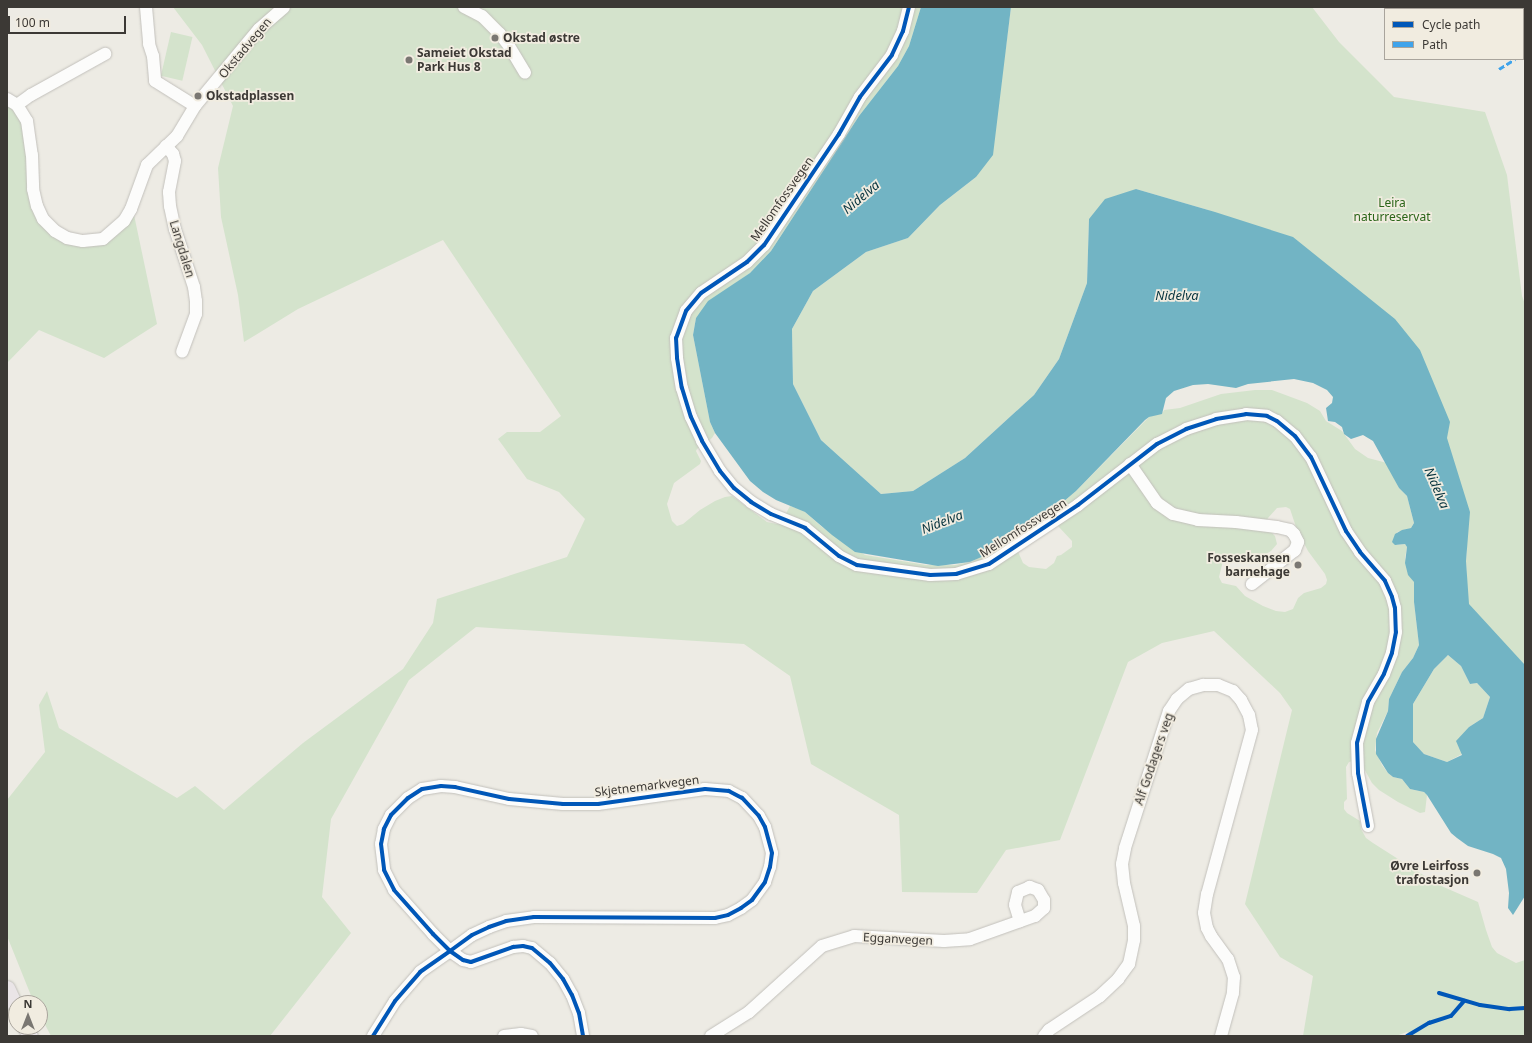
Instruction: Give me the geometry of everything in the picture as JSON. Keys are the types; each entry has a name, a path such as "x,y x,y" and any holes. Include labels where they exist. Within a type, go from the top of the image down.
{"street":[{"path":"146,7 149,44 153,56 155,81 195,106"},
{"name":"Okstadvegen","path":"12,102 27,120 32,155 33,188 42,219 54,231 67,238 83,242 103,239 114,232 124,221 131,209 148,165 177,136 195,106 259,28 284,7"},
{"path":"464,7 482,16 500,34 525,73"},
{"name":"Mellomfossvegen","path":"909,7 903,31 892,54 860,97 839,134 764,245 747,262 701,293 686,310 676,338 677,358 682,388 691,417 702,441 720,471 734,488 751,502 771,514 805,528 839,556 858,565 930,575 956,574 989,564 1078,505 1157,444 1186,428 1216,419 1246,414 1268,416 1277,421 1295,436 1311,457 1346,531 1360,552 1385,581 1395,608 1396,632 1392,653 1384,674 1368,702 1357,743 1358,773 1368,826"},
{"path":"12,102 31,94 105,54"},
{"name":"Langdalen","path":"166,146 173,154 175,161 169,192 170,206 175,229 194,287 196,301 196,314 182,352"},
{"path":"1130,464 1157,503 1173,514 1184,519 1236,522 1290,530 1298,542 1295,550 1252,584"},
{"name":"Alf Godagers veg","path":"1044,1036 1049,1030 1100,996 1118,979 1129,964 1134,940 1134,926 1124,883 1122,864 1124,848 1170,711 1177,699 1189,689 1202,685 1218,685 1233,691 1242,700 1249,715 1252,730 1207,894 1204,913 1207,928 1228,959 1234,977 1233,993 1221,1036"},
{"name":"Skjetnemarkvegen","path":"373,1036 408,983 420,972 450,951 472,936 489,927 534,917 686,919 715,918 728,915 752,900 765,882 770,867 772,853 765,827 751,806 729,791 695,789 598,804 563,804 509,799 455,787 441,786 422,789 408,798 391,815 384,829 381,844 382,863 388,880 394,890 450,951"},
{"name":"Egganvegen","path":"711,1036 749,1012 822,946 854,936 944,941 970,939 1020,921"},
{"path":"450,951 463,960 471,962 513,948 523,946 532,948 550,963 563,978 579,1013 583,1036"},
{"path":"504,1036 516,1034 532,1036"}],"green space":[{"path":"173,7 921,7 909,46 898,66 859,116 771,251 750,273 737,282 696,318 693,335 710,422 715,433 712,438 696,451 701,461 700,464 674,483 667,504 672,521 677,526 683,524 700,510 715,501 732,496 767,522 777,524 781,523 790,506 799,509 805,512 822,527 865,555 926,565 955,565 970,562 1013,540 1023,563 1029,567 1046,569 1054,563 1057,556 1061,555 1072,547 1072,541 1058,526 1043,519 1076,491 1149,417 1163,412 1164,410 1180,408 1221,394 1255,390 1272,390 1307,403 1320,411 1326,421 1342,431 1355,449 1368,458 1387,463 1399,488 1407,496 1414,523 1411,528 1397,532 1397,545 1405,544 1407,547 1405,558 1414,582 1414,602 1419,645 1413,658 1402,672 1389,699 1388,711 1377,733 1375,750 1382,765 1388,773 1393,777 1402,779 1410,789 1424,792 1427,795 1425,812 1420,813 1379,790 1372,783 1362,765 1354,761 1349,762 1346,767 1347,799 1344,802 1344,809 1347,813 1360,821 1361,829 1366,838 1373,843 1439,885 1478,902 1492,947 1497,953 1516,963 1525,960 1525,1036 1413,1036 1407,1032 1396,1036 1303,1036 1313,976 1280,957 1245,904 1292,710 1280,693 1214,631 1162,643 1128,662 1060,840 1006,850 977,893 902,892 899,815 811,764 790,676 744,644 476,627 409,680 331,819 322,897 351,933 270,1036 51,1036 48,1030 48,995 31,995 7,936 7,800 45,752 39,705 47,691 59,728 177,798 195,786 224,810 303,743 403,669 433,623 437,599 567,557 585,519 559,492 527,479 498,439 507,432 540,432 561,416 443,240 298,309 244,342 238,295 221,217 218,168 233,106 202,45","holes":["1286,507 1290,509 1297,530 1308,551 1325,574 1327,580 1326,584 1321,588 1304,593 1298,598 1293,609 1285,612 1276,611 1245,596 1236,586 1222,583 1219,577 1223,561 1228,557 1261,557 1271,551 1277,544 1275,536 1266,524 1268,518 1277,508"]},
{"name":"Leira naturreservat","path":"1011,7 1312,7 1339,42 1394,97 1485,112 1507,175 1522,296 1525,304 1525,665 1468,609 1466,561 1467,548 1453,460 1446,438 1448,431 1397,326 1387,313 1372,302 1208,210 1136,189 1089,219 1087,283 1059,359 1034,395 965,458 913,491 881,494 821,440 793,384 792,329 813,291 866,252 908,238 940,205 976,177 1006,47"},
{"path":"171,32 192,37 182,81 161,76"},
{"path":"7,97 27,129 31,186 59,237 105,236 133,210 157,324 104,358 39,330 7,363"},
{"path":"1448,655 1461,666 1470,684 1477,683 1490,697 1483,718 1469,727 1462,754 1447,762 1424,754 1413,742 1413,704 1434,669"}],"water":[{"name":"Nidelva","path":"921,7 1011,7 993,155 976,177 940,205 908,238 866,252 813,291 792,329 793,384 821,440 881,494 913,491 965,458 1034,395 1059,359 1087,283 1089,219 1105,199 1136,189 1293,237 1395,319 1420,350 1450,422 1447,438 1470,512 1466,561 1469,604 1525,665 1525,896 1513,915 1508,908 1509,893 1506,869 1501,858 1468,846 1457,838 1451,833 1427,795 1424,792 1410,789 1402,779 1393,777 1388,773 1376,754 1376,739 1388,711 1389,699 1402,672 1413,658 1419,645 1414,602 1414,582 1408,575 1405,563 1407,547 1405,544 1395,545 1392,542 1395,534 1402,530 1411,528 1414,523 1407,496 1399,488 1373,441 1363,435 1351,439 1344,434 1342,427 1335,422 1328,421 1326,408 1332,403 1333,397 1327,390 1313,383 1294,379 1248,384 1236,388 1208,384 1193,385 1174,391 1166,398 1162,414 1149,417 1145,420 1076,491 1043,519 986,555 970,562 938,566 855,552 805,512 776,500 763,492 750,481 715,433 710,422 693,335 696,318 708,301 750,273 771,251 859,116 898,66 909,46","holes":["1448,655 1461,666 1470,684 1477,683 1490,697 1483,718 1469,727 1456,741 1462,755 1447,762 1424,754 1413,742 1413,704 1434,669"]}],"marked path":[{"path":"1499,69 1513,60"}],"cycle path":[{"path":"909,7 903,31 892,55 860,97 839,134 764,245 747,262 701,293 686,311 676,338 677,358 682,388 691,417 702,441 720,471 734,488 751,502 771,514 805,528 839,556 857,565 930,575 956,574 989,564 1078,505 1157,444 1186,429 1216,419 1246,414 1267,416 1277,421 1295,436 1311,457 1346,531 1360,552 1385,581 1395,608 1396,632 1392,653 1384,674 1368,702 1357,743 1358,773 1368,826"},
{"path":"373,1036 395,1001 420,972 450,951 472,935 506,921 534,917 715,918 728,915 741,908 752,900 765,882 770,867 772,853 765,827 759,816 742,798 729,791 705,789 598,804 563,804 509,799 455,787 441,786 422,789 408,798 391,815 384,829 381,844 384,870 394,890 433,934 450,951 463,960 471,962 513,947 523,946 532,948 550,963 563,979 572,995 579,1013 583,1036"},
{"path":"1439,993 1480,1005 1510,1009 1525,1008"},
{"path":"1407,1036 1429,1023 1451,1016 1464,1001"}],"place":[{"name":"Okstad østre","path":"495,38"},
{"name":"Sameiet Okstad Park Hus 8","path":"409,60"},
{"name":"Okstadplassen","path":"198,96"},
{"name":"Fosseskansen barnehage","path":"1298,565"},
{"name":"Øvre Leirfoss trafostasjon","path":"1477,873"}]}
